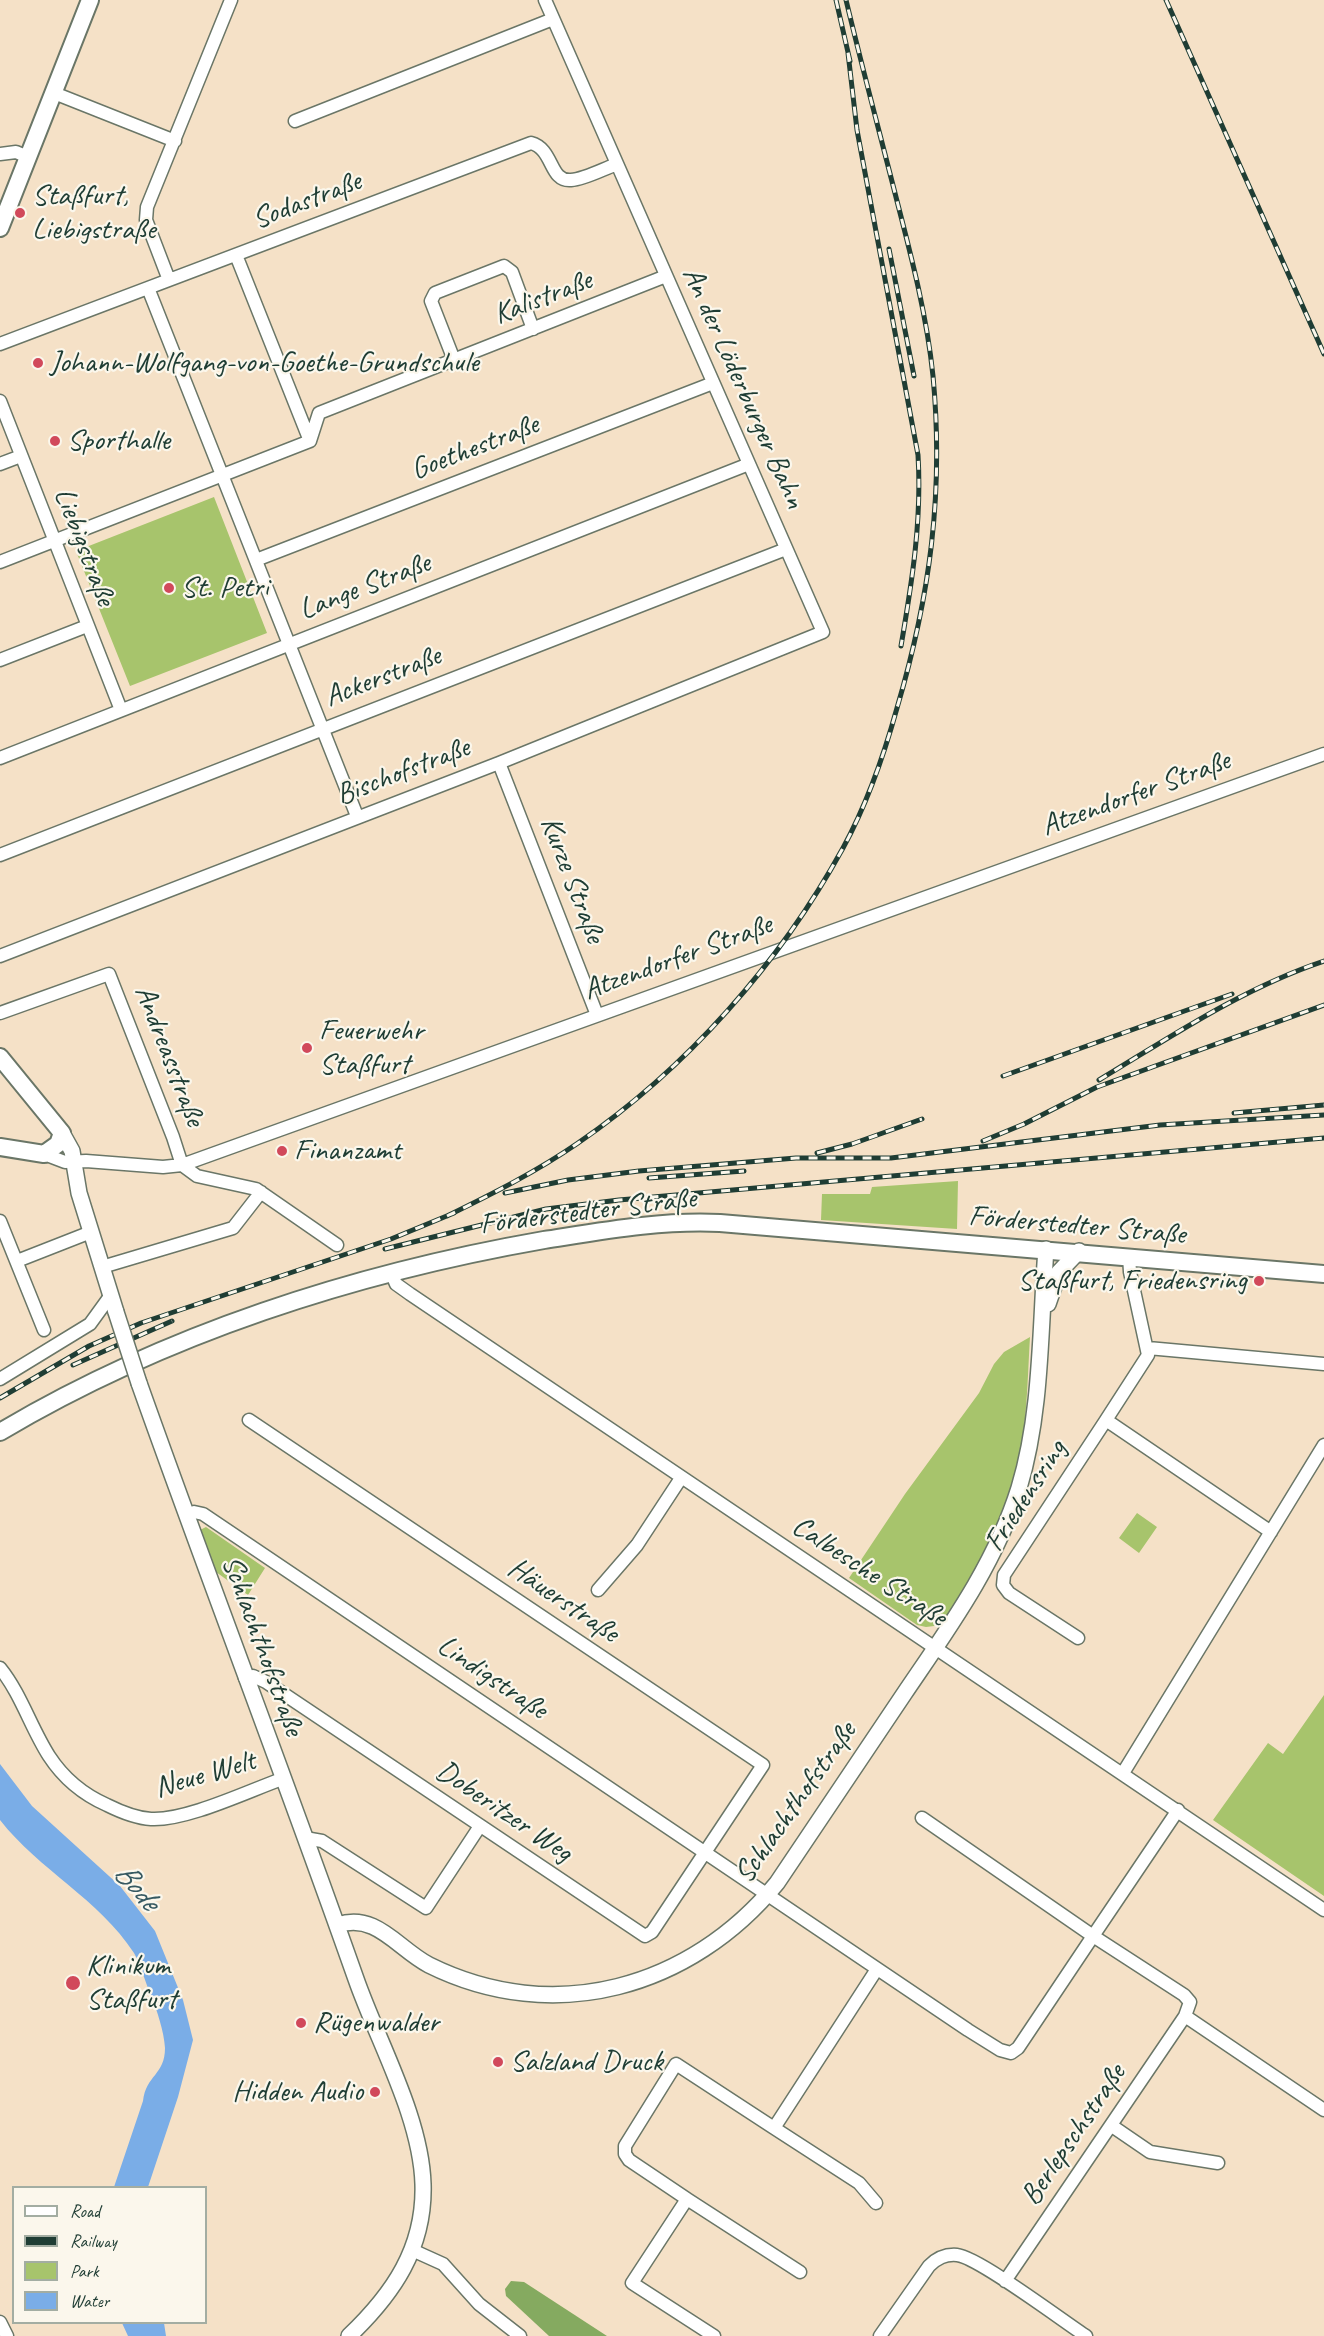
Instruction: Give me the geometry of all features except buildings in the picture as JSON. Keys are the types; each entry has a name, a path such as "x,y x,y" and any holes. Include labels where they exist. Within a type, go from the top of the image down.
{"main road":[{"path":"0,228 90,0"},
{"path":"0,1057 62,1133 58,1144 44,1154 0,1147"},
{"name":"Förderstedter Straße","path":"0,1432 97,1380 174,1347 260,1315 391,1272 565,1237 688,1222 1079,1251 1324,1274"}],"street":[{"path":"169,280 146,220 147,207 231,0"},
{"name":"An der Löderburger Bahn","path":"545,0 823,632"},
{"path":"295,121 553,19"},
{"path":"54,93 175,141"},
{"name":"Sodastraße","path":"0,344 531,143 539,145 546,153 555,174 562,179 571,180 617,164"},
{"path":"0,154 11,151 28,157"},
{"path":"0,562 310,441 236,255"},
{"path":"454,360 431,300 435,293 504,266 512,272 533,329"},
{"name":"Kalistraße","path":"310,441 319,412 666,276"},
{"path":"148,288 357,816"},
{"name":"Goethestraße","path":"256,560 713,383"},
{"name":"Liebigstraße","path":"0,401 121,710"},
{"path":"0,464 21,456"},
{"name":"Lange Straße","path":"0,758 749,464"},
{"name":"Ackerstraße","path":"0,855 786,549"},
{"path":"0,660 87,626"},
{"name":"Bischofstraße","path":"0,957 357,816 499,763 823,632"},
{"name":"Atzendorfer Straße","path":"44,1154 65,1162 86,1161 163,1167 182,1165 1324,754"},
{"name":"Kurze Straße","path":"499,763 597,1015"},
{"name":"Andreasstraße","path":"0,1013 109,975 182,1165"},
{"path":"0,1379 96,1319 105,1300 111,1295 79,1193 72,1151 62,1133"},
{"path":"182,1165 197,1176 261,1192 337,1245"},
{"path":"102,1267 233,1228 261,1192"},
{"path":"0,1221 44,1330"},
{"path":"17,1261 91,1232"},
{"name":"Schlachthofstraße","path":"338,1925 355,1920 369,1923 427,1963 480,1985 518,1993 574,1994 632,1983 680,1965 728,1934 767,1895 936,1647 990,1559 1019,1488 1035,1406 1046,1249"},
{"name":"Schlachthofstraße","path":"1042,1310 1050,1302 1059,1272 1079,1251"},
{"path":"1129,1256 1130,1272 1148,1348 1324,1364"},
{"name":"Calbesche Straße","path":"391,1272 396,1284 410,1294 1324,1910"},
{"name":"Schlachthofstraße","path":"111,1295 139,1383 186,1515 357,1981 382,2039 418,2150 423,2199 412,2250 404,2270 388,2295 349,2336"},
{"name":"Friedensring","path":"1078,1638 1010,1593 1003,1585 1004,1575 1148,1355 1148,1348"},
{"name":"Häuerstraße","path":"249,1420 763,1766 706,1853"},
{"path":"1106,1420 1271,1532"},
{"path":"1123,1773 1324,1445"},
{"path":"598,1590 637,1545 681,1478"},
{"name":"Lindigstraße","path":"186,1515 194,1512 203,1515 984,2040 1011,2053 1018,2048 1093,1936"},
{"name":"Neue Welt","path":"0,1668 43,1746 65,1778 80,1791 118,1810 152,1819 170,1816 205,1808 282,1779"},
{"name":"Doberitzer Weg","path":"245,1678 254,1676 266,1682 645,1936 651,1932 706,1853"},
{"path":"1093,1936 1178,1810"},
{"path":"922,1818 1093,1936 1184,1995 1190,2002 1185,2016 1324,2110"},
{"path":"305,1838 322,1841 426,1908 480,1826"},
{"path":"774,2128 877,1968"},
{"name":"Berlepschstraße","path":"1005,2281 1185,2016"},
{"path":"800,2272 629,2160 625,2154 625,2146 676,2064 859,2183 876,2203"},
{"path":"1112,2126 1150,2152 1218,2163"},
{"path":"687,2199 632,2283 714,2336"},
{"path":"412,2250 443,2264 479,2304 520,2336"},
{"path":"880,2336 936,2259 960,2255 1005,2281 1086,2336"}],"green space":[{"path":"214,497 267,633 130,686 76,551"},
{"path":"958,1181 957,1229 821,1220 822,1194 870,1194 872,1187"},
{"path":"1030,1337 1021,1452 1012,1489 999,1525 982,1559 942,1625 926,1627 917,1625 849,1578 905,1494 979,1393 994,1364 1004,1352"},
{"path":"1137,1513 1157,1527 1139,1553 1119,1538"},
{"path":"206,1527 265,1568 248,1595 216,1572 200,1530"},
{"path":"1324,1695 1324,1896 1213,1820 1268,1743 1283,1754"},
{"path":"511,2281 524,2282 607,2336 549,2336 506,2296 505,2289"}],"water":[{"path":"0,1764 32,1806 120,1886 155,1931 183,2000 193,2040 178,2097 148,2186 114,2186 145,2092 162,2064 165,2048 156,2008 134,1953 104,1916 32,1854 0,1820"},
{"path":"122,2324 164,2324 166,2336 128,2336"}],"railway":[{"path":"836,0 850,61"},
{"path":"447,1216 562,1154 618,1114 656,1082 727,1011 760,972 818,891 860,814 886,744 908,666 926,585 935,503 936,419 927,332 918,288 846,0"},
{"path":"1166,0 1324,354"},
{"path":"848,53 857,130 918,455 917,527 901,646"},
{"path":"889,249 914,376"},
{"path":"1099,1080 1236,999 1324,961"},
{"path":"1003,1076 1232,994"},
{"path":"983,1141 1024,1124 1097,1087 1324,1005"},
{"path":"1234,1113 1324,1105"},
{"path":"505,1193 568,1180 639,1171 796,1158 891,1158 1160,1125 1324,1115"},
{"path":"817,1153 852,1144 922,1119"},
{"path":"385,1249 546,1209 619,1200 1324,1138"},
{"path":"649,1178 744,1171"},
{"path":"0,1398 89,1346 141,1323 391,1239 454,1213"},
{"path":"73,1365 172,1321"}],"place":[{"name":"Staßfurt, Liebigstraße","path":"20,213"},
{"name":"Johann-Wolfgang-von-Goethe-Grundschule","path":"38,363"},
{"name":"Sporthalle","path":"55,441"},
{"name":"St. Petri","path":"169,588"},
{"name":"Feuerwehr Staßfurt","path":"307,1048"},
{"name":"Finanzamt","path":"282,1151"},
{"name":"Staßfurt, Friedensring","path":"1259,1281"},
{"name":"Klinikum Staßfurt","path":"73,1983"},
{"name":"Rügenwalder","path":"301,2023"},
{"name":"Salzland Druck","path":"498,2062"},
{"name":"Hidden Audio","path":"375,2092"}],"water label":[{"name":"Bode","path":"136,1887"}]}
